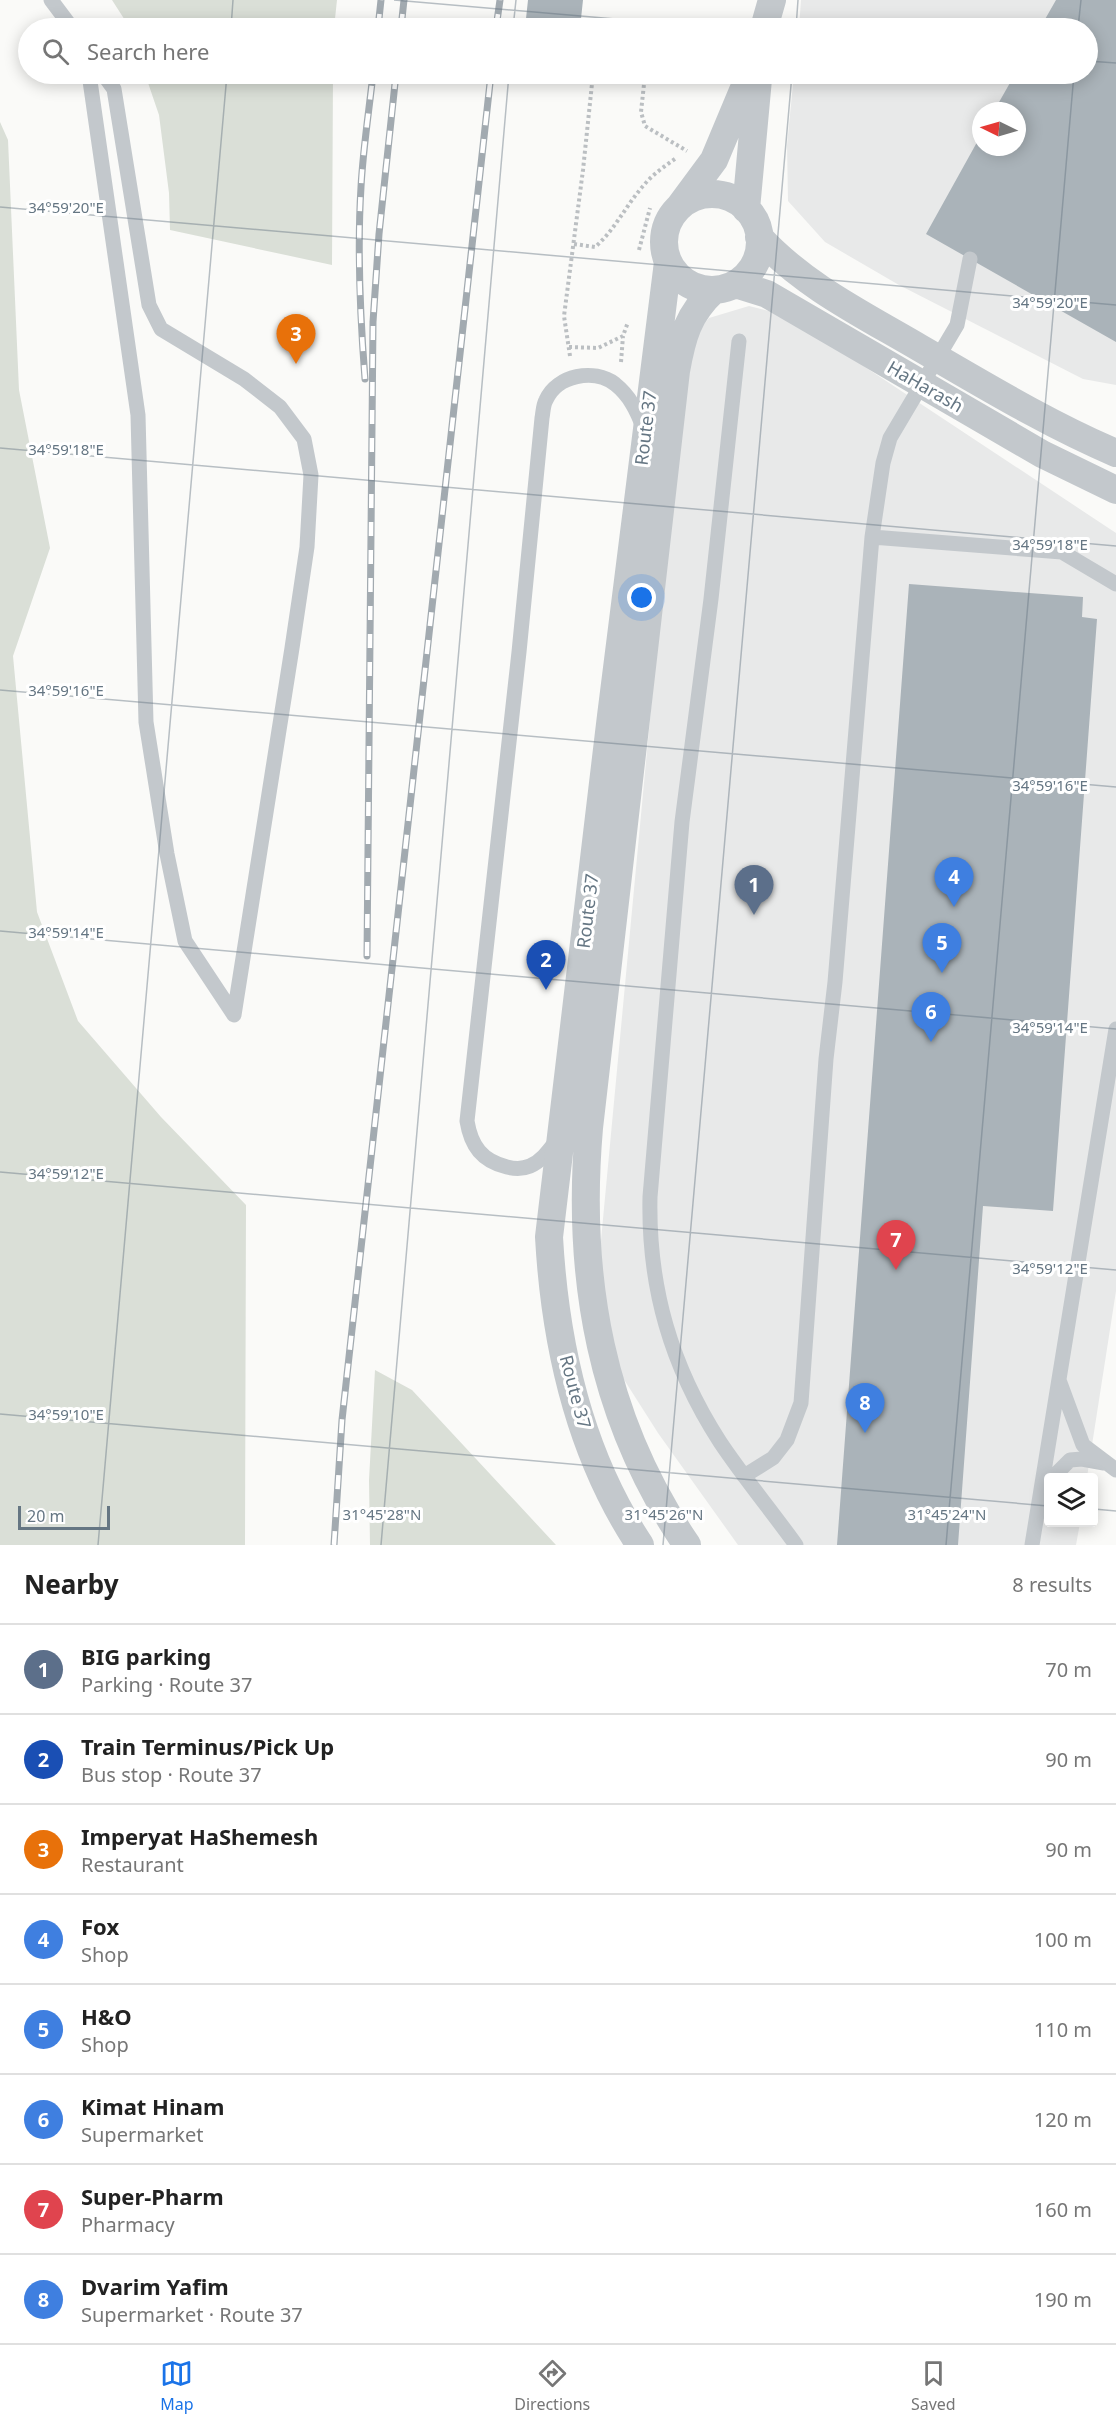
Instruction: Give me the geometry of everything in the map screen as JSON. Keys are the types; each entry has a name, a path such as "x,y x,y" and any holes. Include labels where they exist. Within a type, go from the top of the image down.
{"street":[{"path":"767,18 773,0"},
{"path":"770,18 773,0"},
{"path":"680,206 694,198 709,195 725,196 746,209 755,222 759,237 756,261 747,274 724,287 692,286 682,280 668,262 664,248 665,232 670,218 714,160 746,84"},
{"path":"746,209 758,84"},
{"name":"HaHarash","path":"759,237 791,268 832,297 1048,421 1116,453"},
{"name":"Route 37","path":"640,1545 611,1495 590,1446 565,1359 551,1277 549,1237 668,262"},
{"name":"Route 37","path":"687,1545 666,1513 636,1456 616,1404 594,1312 586,1251 584,1196 589,1128 676,371 682,337 692,316 724,287"},
{"name":"HaHarash","path":"724,287 767,294 1042,454 1116,490"}],"lane":[{"path":"51,0 64,18"},
{"path":"89,84 138,415 146,722 167,854 185,941 234,1015 307,546 311,475 304,439 280,407 244,379 161,329 149,306 114,89 110,84"},
{"path":"744,1476 773,1458 787,1440 801,1403 823,1105 872,537 883,463 890,438 957,325 970,259"},
{"path":"739,341 711,599 682,822 649,1228 662,1316 674,1354 714,1431 744,1476 796,1545"},
{"path":"561,1135 543,1158 531,1166 518,1169 493,1163 484,1158 469,1136 468,1121 545,400 564,381 573,377 593,376 613,383 631,401 646,434"},
{"path":"872,537 1062,552 1116,584"},
{"path":"1032,1545 1116,1029"},
{"path":"1059,1380 1083,1445 1110,1467"},
{"path":"1057,1473 1070,1460 1110,1467"},
{"path":"1038,1510 1044,1495"}],"path":[{"path":"573,377 564,316 591,84"},
{"path":"574,244 595,247 606,238 644,184 658,170 687,151 645,126 641,112 644,84"}],"shaded area":[{"path":"112,0 337,0 335,18 124,18"},
{"path":"801,0 1116,0 1116,385 1083,379 899,285 825,242 788,201 787,145 793,84 1098,84 1098,18 800,18"},
{"path":"148,84 333,84 332,265 170,230 169,193 159,115"},
{"path":"0,122 8,140 19,390 50,548 13,656 37,912 78,1021 161,1117 246,1205 245,1545 0,1545"},
{"path":"749,306 788,316 1116,533 1116,1291 1088,1473 1044,1473 1044,1527 1079,1527 1076,1545 738,1545 658,1433 623,1378 595,1304 685,347 709,318"},
{"path":"375,1370 412,1390 556,1545 370,1545 369,1480"}],"building":[{"path":"528,0 583,0 581,18 526,18"},
{"path":"1056,0 1116,0 1116,342 926,234 972,151 972,156 1026,156 1026,102 999,102 1009,84 1098,84 1098,18 1046,18"},
{"path":"909,584 1083,597 1082,617 1097,619 1053,1211 983,1206 958,1545 837,1545"}],"railway":[{"path":"379,18 381,0"},
{"path":"402,18 404,0"},
{"path":"497,18 500,0"},
{"path":"365,379 359,235 363,159 372,84"},
{"path":"367,956 373,322 379,234 395,84"},
{"path":"334,1545 342,1420 490,84"}],"place":[{"name":"Imperyat HaShemesh","path":"296,364"},
{"name":"Fox","path":"954,907"},
{"name":"BIG parking","path":"754,915"},
{"name":"H&O","path":"942,973"},
{"name":"Train Terminus/Pick Up","path":"546,990"},
{"name":"Kimat Hinam","path":"931,1042"},
{"name":"Super-Pharm","path":"896,1270"},
{"name":"Dvarim Yafim","path":"865,1433"}]}
